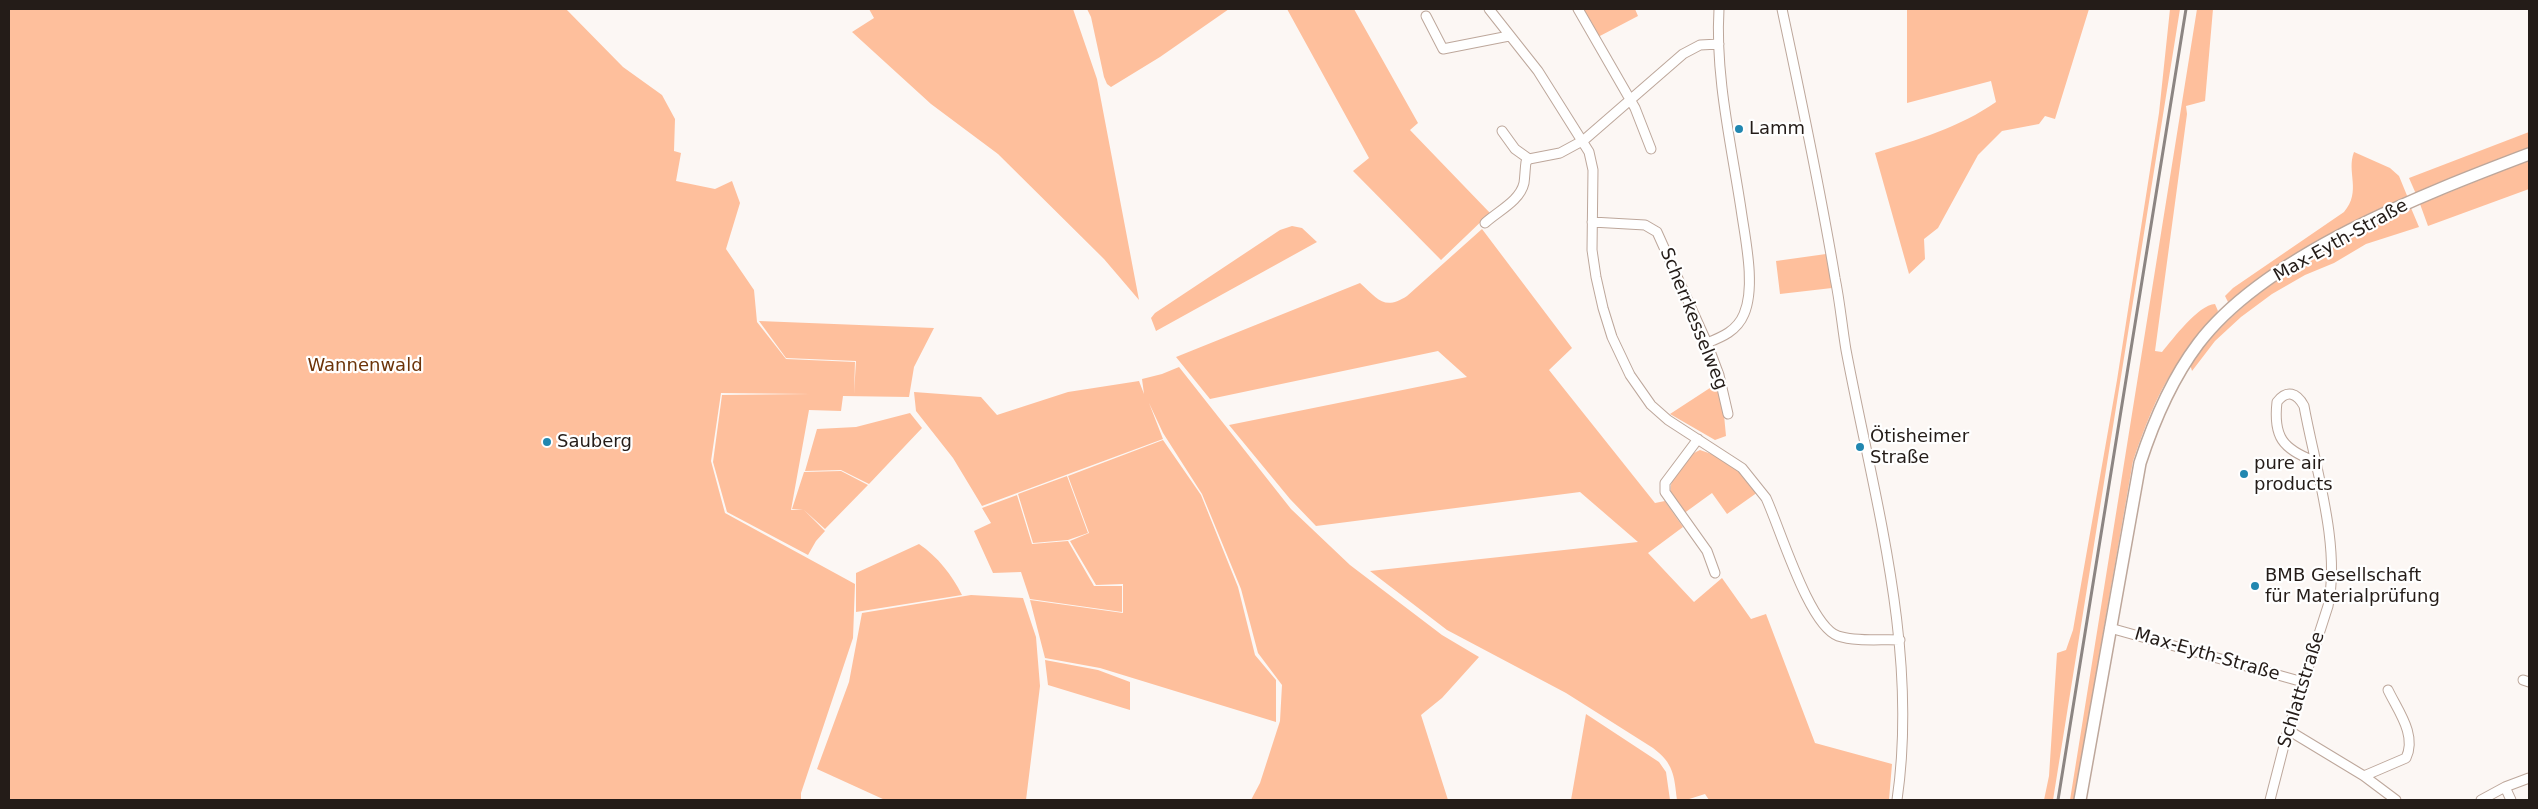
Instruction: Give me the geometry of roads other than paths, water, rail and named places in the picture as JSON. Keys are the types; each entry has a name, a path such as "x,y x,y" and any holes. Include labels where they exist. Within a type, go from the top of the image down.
{"street":[{"path":"1489,9 1538,71 1584,140 1594,170 1592,250 1603,308 1620,356 1639,390 1651,405 1668,420 1742,468 1766,498 1812,608 1826,629 1838,636 1900,640"},
{"path":"1578,9 1623,91 1630,99 1650,149"},
{"path":"1707,343 1730,332 1739,324 1744,314 1749,289 1744,228 1725,110 1719,44 1720,9"},
{"path":"1782,9 1834,268 1846,349 1897,614 1904,708 1902,766 1898,800"},
{"path":"1426,16 1443,49 1509,36"},
{"path":"1485,223 1513,202 1520,192 1524,184 1526,162 1529,159 1560,153 1584,140 1691,49 1719,44"},
{"path":"1502,131 1515,149 1529,159"},
{"name":"Max-Eyth-Straße","path":"2080,800 2140,463 2166,394 2198,344 2240,302 2294,262 2373,219 2458,181 2529,154"},
{"name":"Scherrkesselweg","path":"1592,222 1645,225 1657,232 1707,343 1719,375 1728,414"},
{"name":"Schlattstraße","path":"2270,800 2288,730 2332,586 2330,540 2304,406 2299,396 2292,393 2285,394 2277,402 2276,411 2278,429 2283,443 2290,450 2314,461"},
{"path":"1698,439 1665,483 1665,492 1707,551 1714,574"},
{"name":"Max-Eyth-Straße","path":"2110,628 2303,682"},
{"path":"2364,776 2406,758 2411,749 2410,734 2388,690"},
{"path":"2288,730 2364,776 2396,800"},
{"path":"2481,800 2505,787 2529,778"},
{"path":"2505,787 2511,800"}],"railway":[{"path":"2058,800 2186,9"}],"place":[{"name":"Lamm","path":"1739,129"},
{"name":"Sauberg","path":"547,442"},
{"name":"Ötisheimer Straße","path":"1860,447"},
{"name":"pure air products","path":"2244,474"},
{"name":"BMB Gesellschaft für Materialprüfung","path":"2255,586"}],"park label":[{"name":"Wannenwald","path":"365,366"}]}
